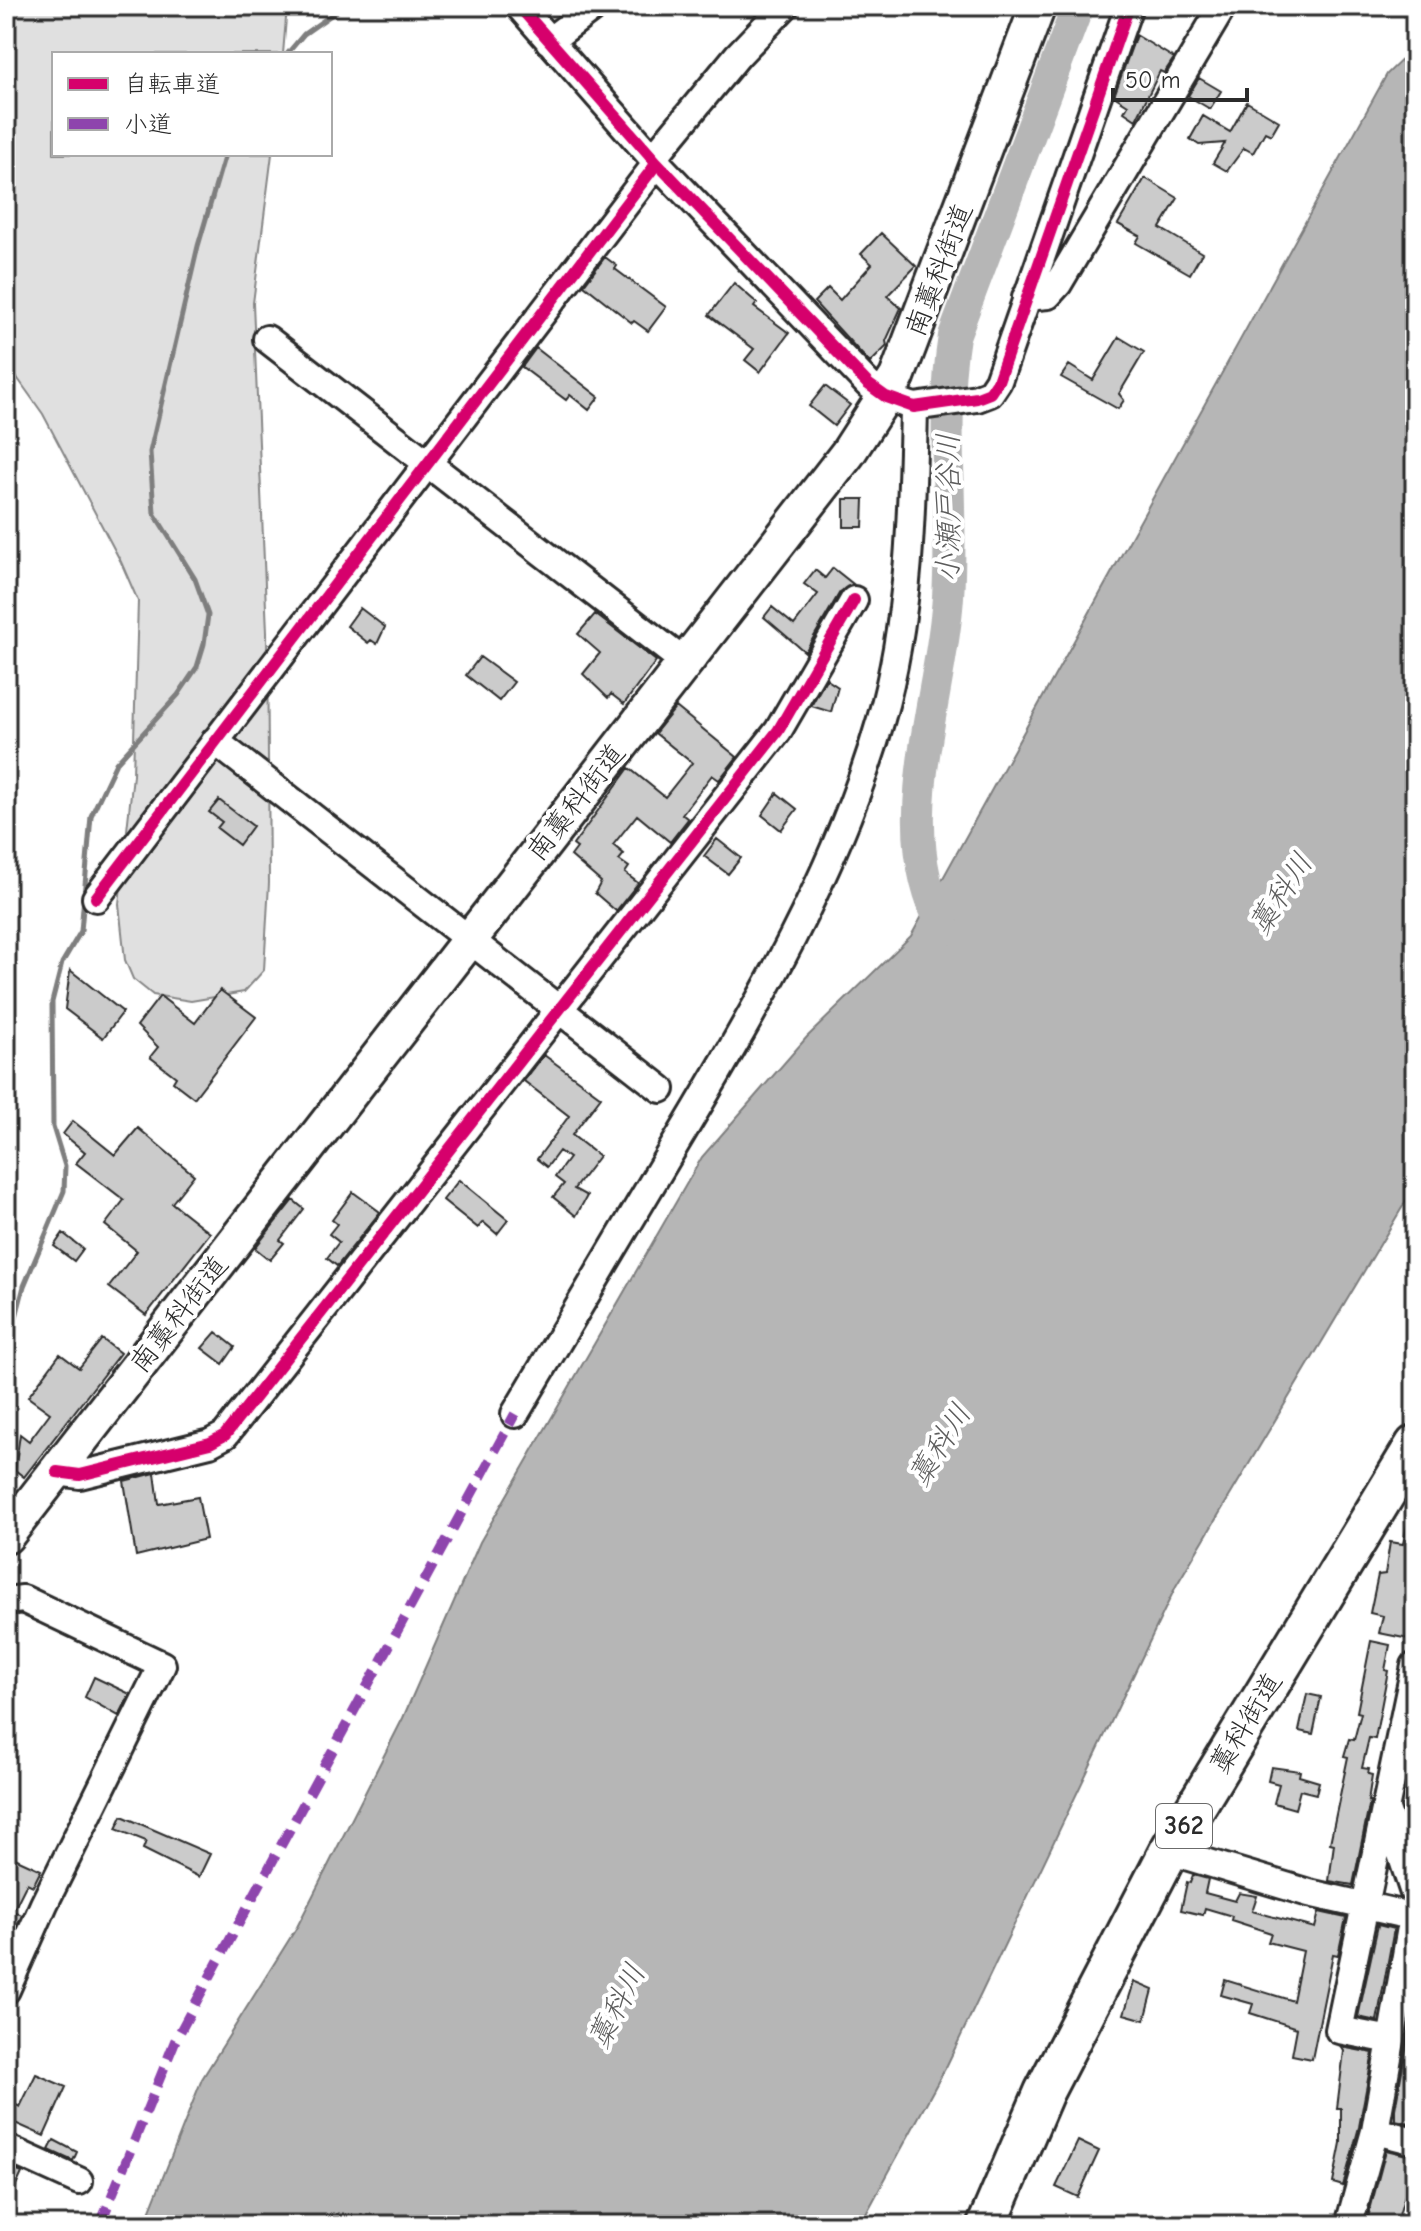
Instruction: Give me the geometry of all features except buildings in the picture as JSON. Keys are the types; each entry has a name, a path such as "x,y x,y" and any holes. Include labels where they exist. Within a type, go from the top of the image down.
{"highway":[{"name":"藁科街道","path":"987,2225 1044,2092 1169,1851 1412,1456"}],"main road":[{"name":"南藁科街道","path":"6,1536 848,453 900,402 924,311 1038,6"}],"street":[{"path":"519,6 655,161 868,384 900,402 977,398 990,393 998,381 1129,6"},
{"path":"549,41 595,6"},
{"path":"96,898 655,161 738,55 785,6"},
{"path":"1026,297 1048,295 1058,284 1223,6"},
{"path":"267,339 684,662"},
{"path":"515,1414 774,976 867,763 882,716 904,597 912,499 900,402"},
{"path":"57,1472 80,1475 210,1443 225,1435 778,731 854,600"},
{"path":"215,741 661,1089"},
{"path":"6,1601 23,1599 162,1665 44,1904 6,1990"},
{"path":"1391,2040 1339,2030 1415,1666"},
{"path":"1349,2225 1375,2131 1414,1910 1385,1809"},
{"path":"1169,1851 1309,1893 1414,1910"},
{"path":"1375,2131 1415,2141"},
{"path":"6,2148 79,2181"}],"shaded area":[{"path":"6,6 287,6 283,52 52,52 52,156 272,156 253,303 267,632 269,883 264,970 244,992 191,1001 153,995 133,979 125,960 119,904 133,775 138,601 121,562 43,414 6,362"}],"water":[{"name":"藁科川","path":"1415,47 1415,1186 1176,1586 947,2065 860,2225 144,2225 202,2079 297,1927 403,1718 480,1542 702,1157 807,1037 911,936 1387,74"}],"waterway":[{"path":"289,52 304,34 344,6"},
{"name":"小瀬戸谷川","path":"945,930 928,891 920,851 919,809 922,766 948,597 948,401 954,336 1078,6"},
{"path":"6,1504 15,1321 24,1286 64,1191 65,1166 53,1127 52,1002 62,963 81,931 91,816 116,763 178,695 197,667 204,644 208,615 195,579 154,513 150,452 198,246 224,156"}],"marked path":[{"path":"100,2225 175,2041 515,1414"}],"cycle path":[{"path":"519,6 657,163 868,384 886,397 914,407 977,398 990,393 998,381 1129,6"},
{"path":"96,898 657,163"},
{"path":"57,1472 80,1475 210,1443 225,1435 778,731 854,600"}]}
